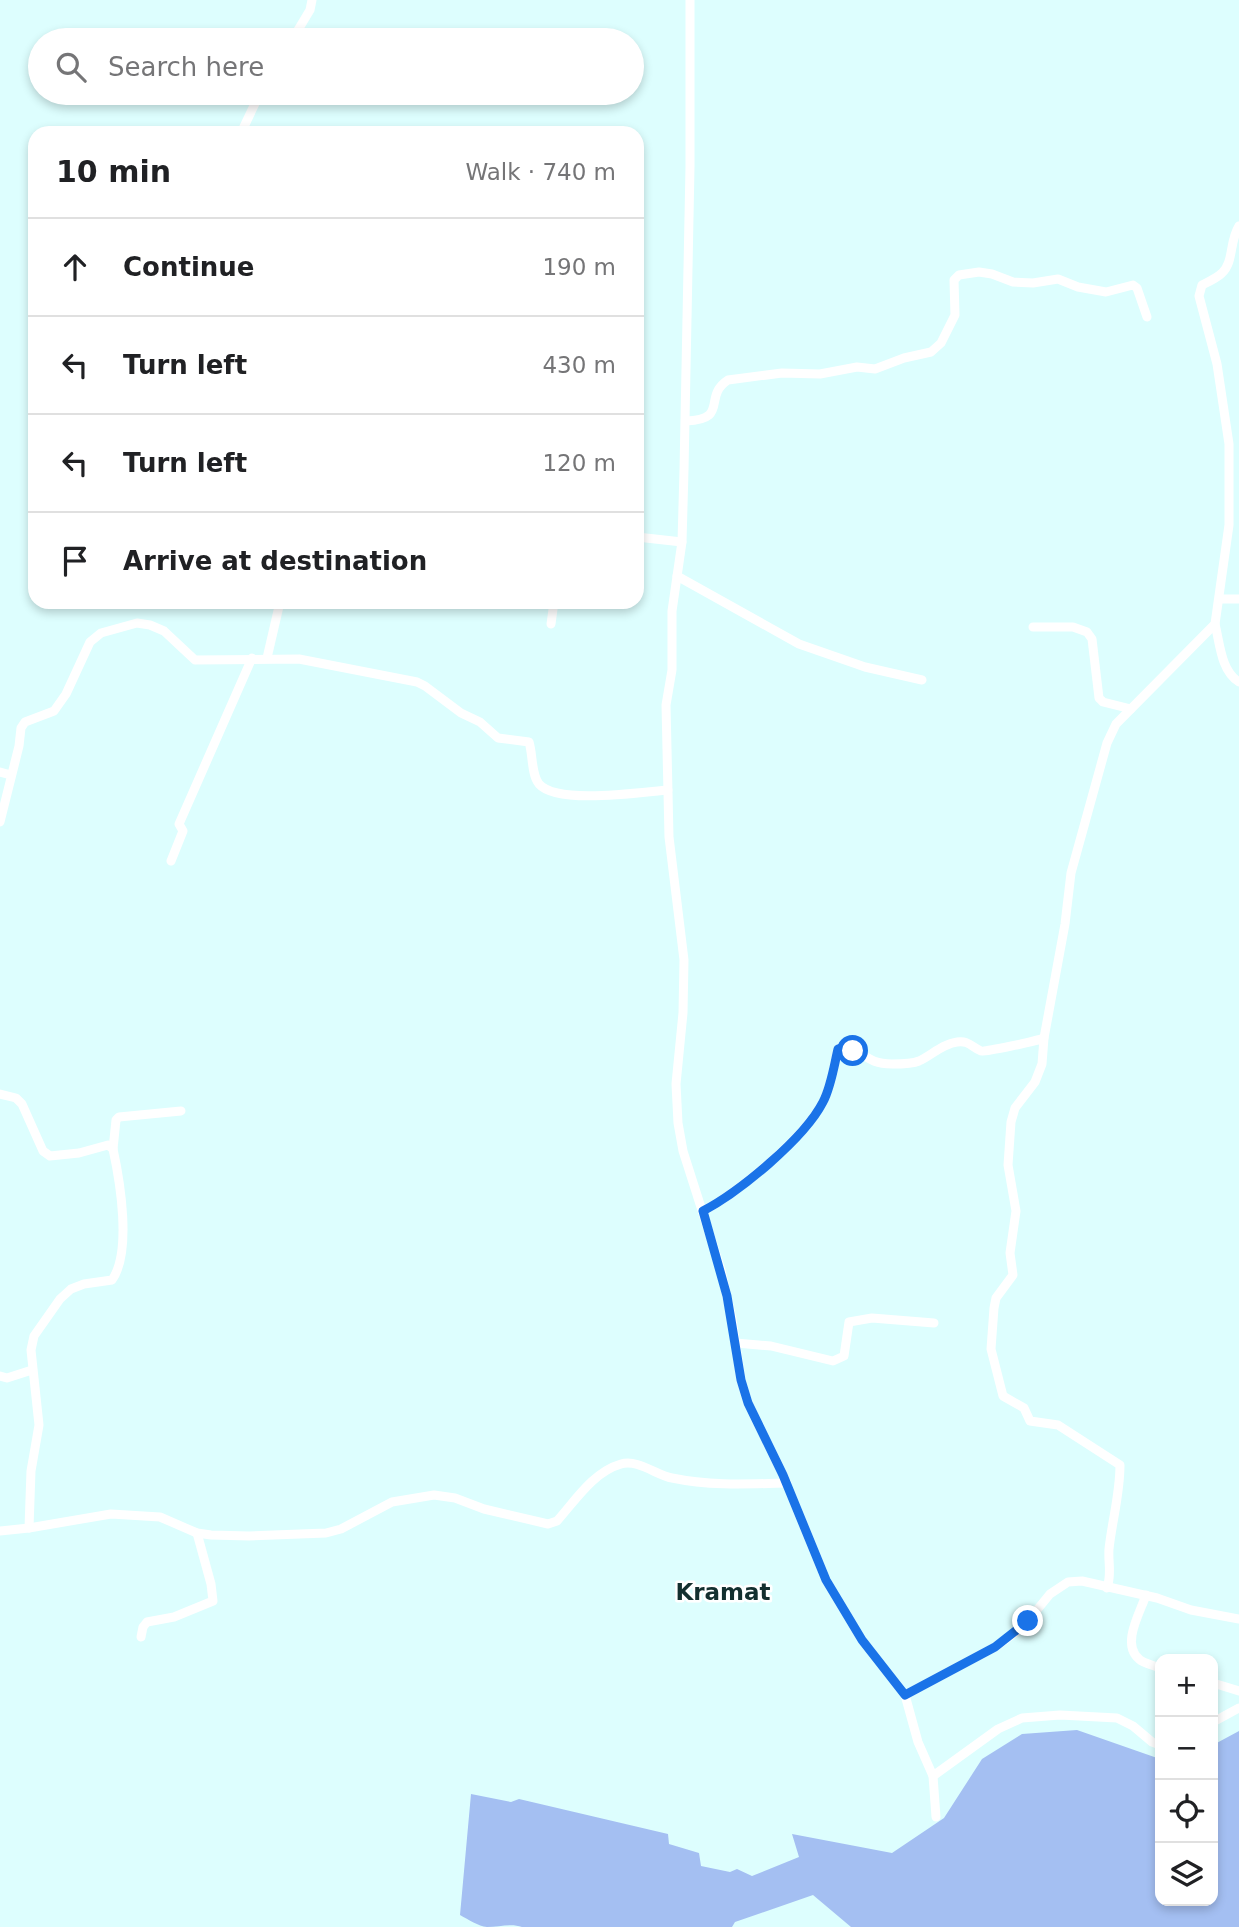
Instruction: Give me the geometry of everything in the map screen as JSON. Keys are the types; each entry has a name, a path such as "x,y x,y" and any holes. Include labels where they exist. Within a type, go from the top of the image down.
{"street":[{"path":"299,28 310,10 312,0"},
{"path":"690,0 690,167 682,542 672,611 672,670 666,705 669,837 684,960 683,1013 676,1084 678,1124 683,1151 724,1283 741,1380 748,1403 787,1483 812,1548 835,1596 862,1640 905,1695 918,1742 933,1776 936,1817"},
{"path":"244,126 254,105"},
{"path":"1239,226 1232,240 1231,259 1223,273 1202,285 1199,296 1234,444 1229,525 1215,624 1226,668 1231,677 1239,682"},
{"path":"685,421 708,417 713,409 716,393 728,380 782,373 820,374 857,367 875,369 904,358 931,352 941,343 955,315 954,280 958,275 979,272 1013,282 1033,284 1058,279 1078,287 1106,292 1133,285 1137,288 1147,317"},
{"path":"644,538 682,542"},
{"path":"677,576 799,644 865,667 922,680"},
{"path":"1220,599 1239,598"},
{"path":"267,658 278,609"},
{"path":"551,624 553,609"},
{"path":"0,822 21,728 25,722 54,711 66,694 90,642 101,633 137,623 164,631 195,660 299,659 407,679 425,686 449,705 480,722 498,738 529,742 535,775 540,784 555,792 585,797 668,790"},
{"path":"1107,1588 1111,1577 1109,1551 1113,1515 1121,1482 1120,1465 1058,1425 1030,1421 1024,1408 1003,1396 991,1349 996,1298 1013,1275 1010,1253 1016,1211 1008,1165 1011,1122 1015,1108 1035,1082 1042,1064 1044,1038 1065,924 1070,873 1107,743 1116,724 1215,624"},
{"path":"1033,627 1073,627 1087,632 1092,639 1099,698 1103,702 1131,709"},
{"path":"171,861 183,831 179,824 252,658"},
{"path":"0,772 11,775"},
{"path":"703,1211 724,1200 746,1183 792,1141 824,1101 838,1049 841,1047 847,1046 868,1060 892,1064 918,1062 938,1049 961,1041 971,1043 982,1051 990,1051 1000,1047 1030,1044 1044,1038"},
{"path":"0,1094 16,1098 22,1104 43,1151 50,1156 108,1146 113,1149"},
{"path":"29,1528 31,1471 39,1425 32,1370 31,1350 34,1336 60,1299 71,1289 112,1280 118,1270 122,1252 121,1186 113,1149 116,1120 119,1117 181,1111"},
{"path":"736,1343 771,1346 833,1361 844,1356 849,1322 872,1318 934,1324"},
{"path":"0,1376 7,1378 32,1370"},
{"path":"0,1531 111,1514 160,1517 197,1533 249,1536 334,1532 393,1502 434,1495 456,1498 484,1509 548,1524 557,1521 588,1485 615,1466 625,1463 634,1463 670,1478 704,1482 787,1483"},
{"path":"141,1637 147,1622 174,1617 213,1601 197,1533"},
{"path":"905,1695 995,1647 1023,1626 1050,1594 1068,1582 1082,1581 1146,1595 1191,1610 1239,1619"},
{"path":"1146,1595 1132,1634 1132,1644 1140,1661 1155,1666"},
{"path":"1218,1685 1239,1691"},
{"path":"1218,1718 1239,1708"},
{"path":"933,1776 998,1729 1022,1718 1060,1715 1117,1718 1133,1726 1155,1743"}],"water":[{"path":"1077,1730 1155,1757 1155,1906 1218,1906 1218,1742 1239,1731 1239,1927 851,1927 813,1895 735,1922 732,1927 487,1927 460,1915 471,1794 511,1802 519,1799 668,1834 669,1844 699,1853 701,1866 730,1872 737,1869 752,1876 799,1857 792,1834 892,1853 944,1818 982,1759 1022,1734"}],"district":[{"name":"Kramat","path":"723,1592"}],"route":[{"path":"853,1051 847,1046 838,1049 824,1101 792,1141 740,1189 703,1211 721,1270 741,1380 748,1403 783,1475 826,1580 862,1640 905,1695 995,1647 1028,1621"}]}
